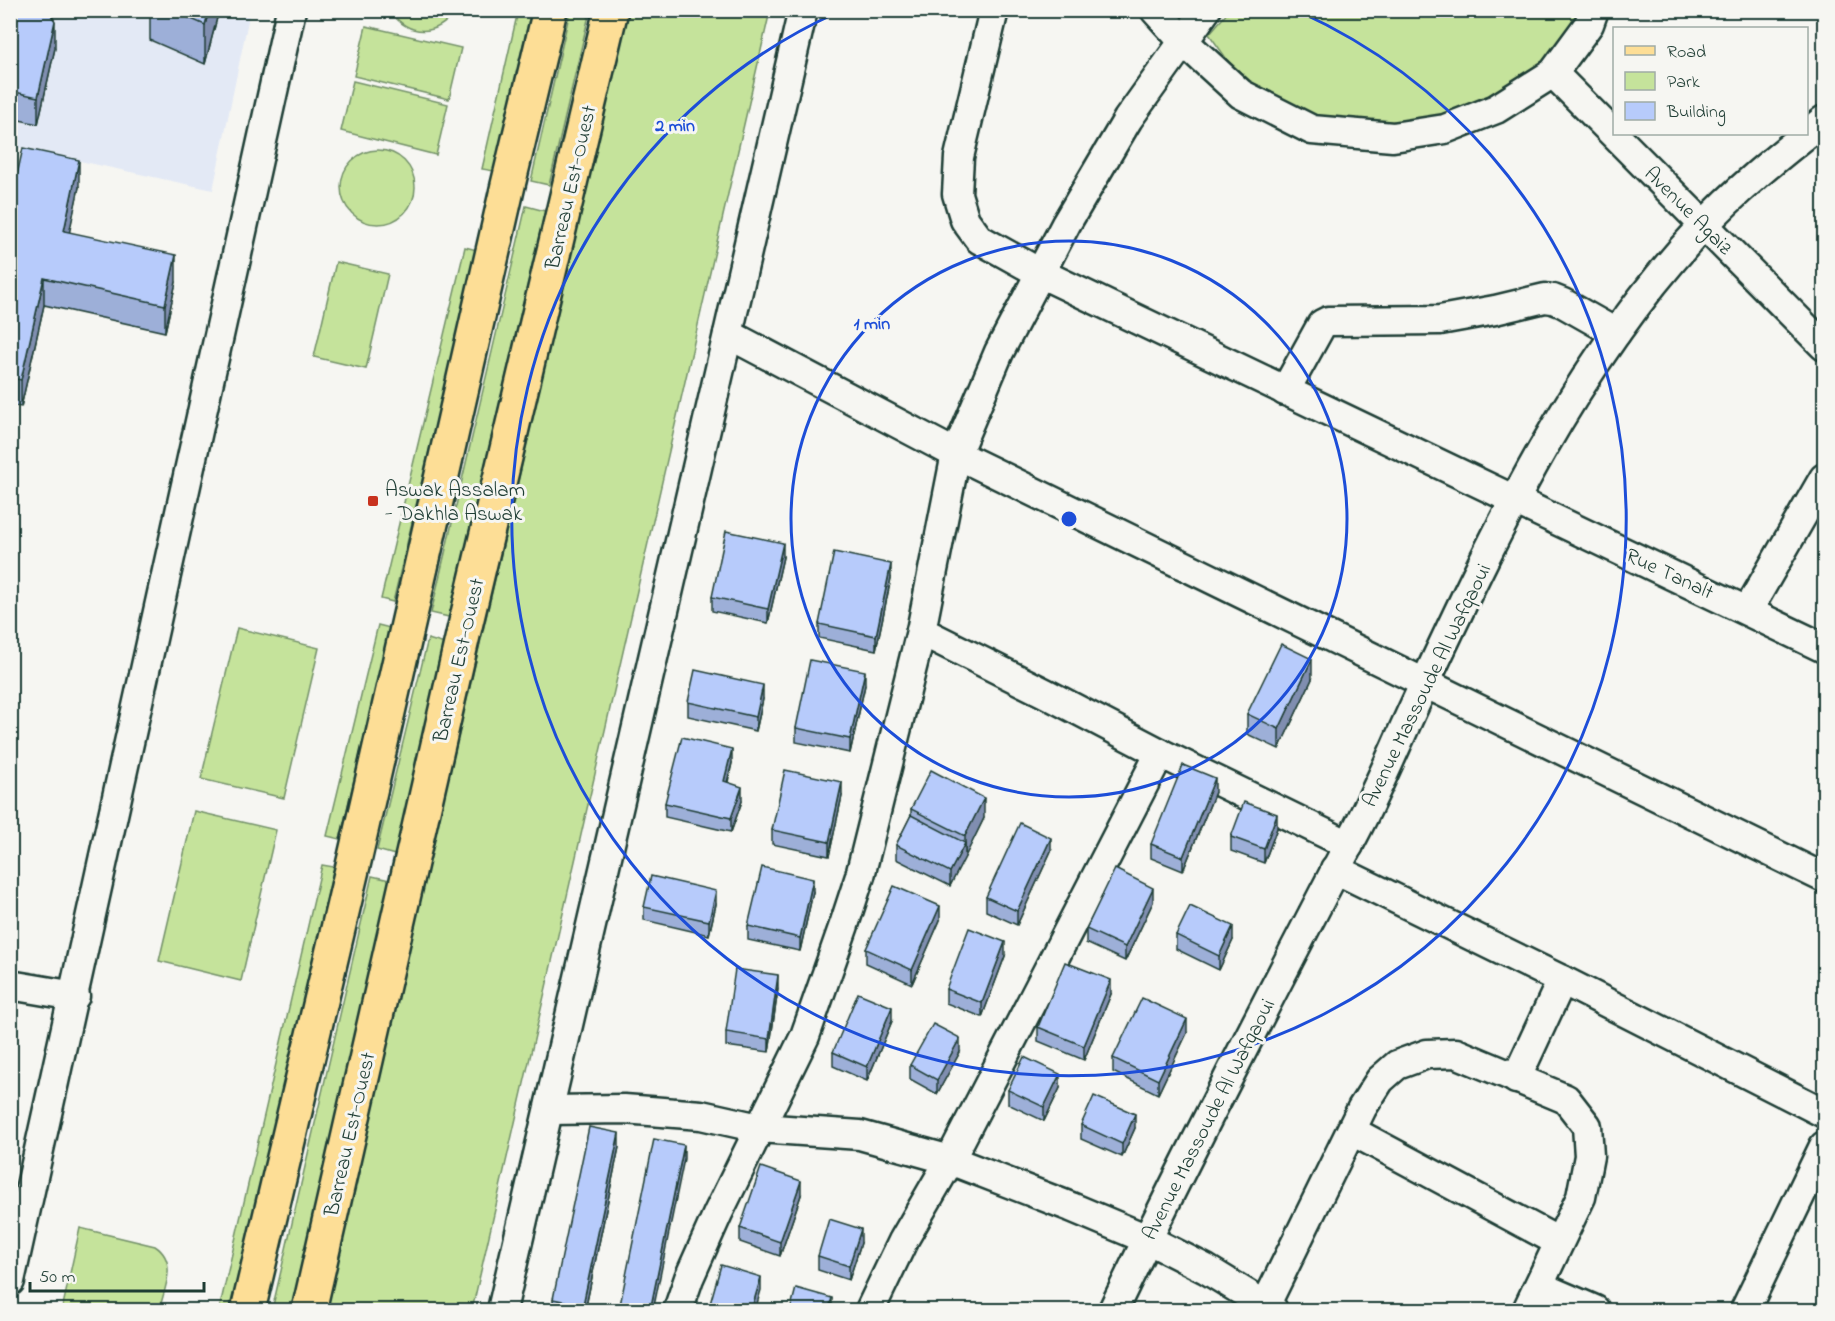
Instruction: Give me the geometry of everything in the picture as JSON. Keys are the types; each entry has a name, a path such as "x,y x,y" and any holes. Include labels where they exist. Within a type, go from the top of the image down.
{"main road":[{"path":"248,1311 550,10"},
{"name":"Barreau Est-Ouest","path":"309,1311 463,635 611,10"}],"street":[{"path":"10,1281 75,996 186,479 291,10"},
{"path":"502,1311 803,10"},
{"name":"Rue Tanalt","path":"994,10 959,157 957,194 965,220 980,239 1040,273 1824,648"},
{"path":"1155,10 1183,41 1241,94 1312,130 1393,137 1445,129 1496,109 1553,74 1589,24 1594,10"},
{"path":"678,1311 689,1278 718,1213 805,1036 860,876 921,632 956,454 999,352 1066,224 1128,119 1206,10"},
{"name":"Avenue Agaiz","path":"1553,74 1613,134"},
{"name":"Avenue Massoude Al Wafqaoui","path":"1808,133 1824,120"},
{"name":"Avenue Agaiz","path":"1614,135 1824,346"},
{"name":"Avenue Massoude Al Wafqaoui","path":"1113,1311 1147,1239 1342,857 1514,500 1562,415 1616,333 1704,225 1806,135"},
{"path":"1285,391 1322,324 1328,321 1440,320 1545,298 1563,303 1616,333"},
{"path":"728,334 956,454 1824,878"},
{"path":"1748,610 1824,478"},
{"path":"921,632 1160,753 1562,980 1824,1113"},
{"path":"870,1311 903,1241 950,1160 1160,753"},
{"path":"1516,1079 1562,980"},
{"path":"10,985 75,996"},
{"path":"549,1110 624,1109 668,1112 701,1115 759,1128 860,1135 950,1160 1147,1239 1206,1269 1267,1309 1362,1108 1380,1080 1397,1065 1427,1054 1456,1053 1566,1099 1587,1126 1589,1156 1581,1197 1533,1298 1595,1311"},
{"path":"1352,1131 1559,1242"},
{"path":"1745,1311 1824,1146"}],"shaded area":[{"path":"11,11 250,11 213,190 11,146"}],"green space":[{"path":"390,11 455,11 440,26 423,30 406,26"},
{"path":"518,11 531,11 494,171 482,169"},
{"path":"570,11 590,11 549,185 531,181"},
{"path":"628,11 770,11 472,1310 324,1310"},
{"path":"1229,11 1581,11 1547,63 1493,101 1445,116 1383,124 1319,117 1274,101 1231,65 1209,34"},
{"path":"366,26 461,48 449,99 354,76"},
{"path":"353,81 448,104 436,155 341,131"},
{"path":"378,150 399,156 409,166 415,187 409,208 399,218 378,224 357,218 347,208 341,187 347,166 357,156"},
{"path":"526,206 545,211 449,617 431,613"},
{"path":"465,247 477,250 393,602 381,599"},
{"path":"336,262 388,274 366,369 314,357"},
{"path":"378,625 390,628 340,839 327,836"},
{"path":"237,628 319,648 284,798 201,779"},
{"path":"428,639 445,644 395,855 377,850"},
{"path":"194,811 276,830 241,981 159,961"},
{"path":"322,865 334,867 232,1310 219,1310"},
{"path":"372,876 390,880 291,1310 272,1310"},
{"path":"80,1228 155,1246 162,1252 166,1259 168,1275 159,1310 62,1310"}],"building":[{"path":"10,10 48,10 55,21 38,97 10,91"},
{"path":"171,10 209,10 205,25"},
{"path":"23,148 79,160 64,231 176,255 165,305 44,278 21,380 10,378 10,206"},
{"path":"726,531 783,543 768,609 712,597"},
{"path":"834,552 891,564 876,636 819,624"},
{"path":"1281,644 1312,659 1279,729 1247,714"},
{"path":"810,660 865,671 850,739 796,728"},
{"path":"695,670 763,685 756,717 688,702"},
{"path":"682,737 732,749 724,781 742,787 731,818 665,803"},
{"path":"1183,765 1215,778 1183,857 1151,844"},
{"path":"785,770 842,782 829,842 772,830"},
{"path":"931,770 984,798 965,836 911,809"},
{"path":"1244,802 1277,814 1264,849 1231,837"},
{"path":"911,815 965,843 950,872 896,845"},
{"path":"1020,823 1051,838 1017,911 986,897"},
{"path":"762,867 813,879 800,938 748,926"},
{"path":"1115,869 1153,888 1125,947 1086,929"},
{"path":"651,876 716,891 709,921 644,907"},
{"path":"894,886 940,906 912,970 866,949"},
{"path":"1190,906 1233,926 1219,956 1176,935"},
{"path":"969,928 1005,942 982,1003 946,989"},
{"path":"1065,962 1111,980 1084,1046 1038,1027"},
{"path":"735,969 778,975 769,1039 726,1032"},
{"path":"858,993 892,1007 867,1067 833,1052"},
{"path":"1142,998 1187,1019 1158,1080 1113,1058"},
{"path":"933,1024 960,1038 937,1080 910,1065"},
{"path":"1024,1057 1060,1074 1044,1107 1008,1090"},
{"path":"1094,1096 1135,1114 1122,1144 1081,1125"},
{"path":"589,1127 619,1133 583,1305 553,1299"},
{"path":"654,1139 684,1145 650,1311 620,1311 619,1310"},
{"path":"761,1167 801,1181 780,1242 740,1228"},
{"path":"829,1219 861,1229 849,1266 818,1256"},
{"path":"721,1265 761,1277 751,1311 708,1311"},
{"path":"796,1288 832,1298 828,1311 790,1311"}],"place":[{"name":"Aswak Assalam - Dakhla Aswak","path":"373,501"}]}
